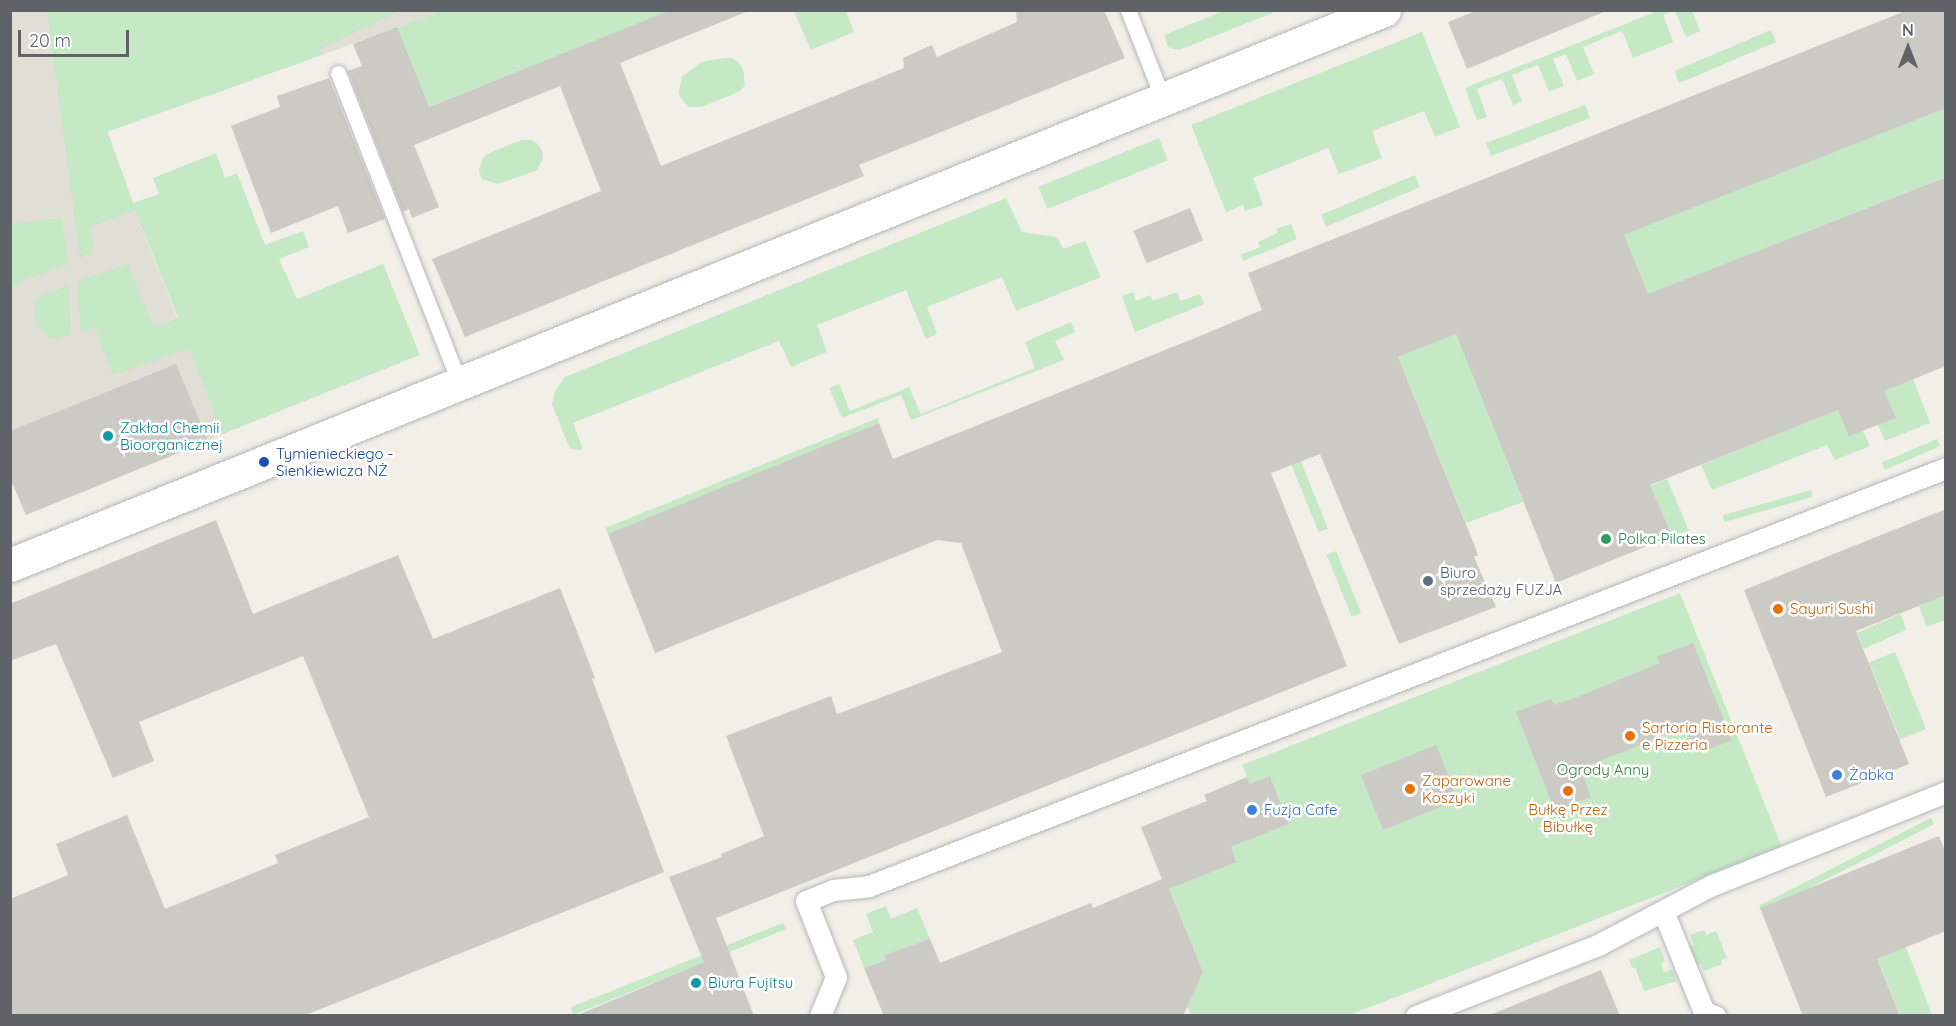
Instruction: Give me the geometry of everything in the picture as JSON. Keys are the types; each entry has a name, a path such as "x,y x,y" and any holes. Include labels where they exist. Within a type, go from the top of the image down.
{"street":[{"path":"10,565 1384,10"},
{"path":"820,1016 836,977 806,901 833,890 869,886 1946,468"},
{"path":"1416,1016 1598,945 1712,885 1946,792"},
{"path":"1663,911 1704,1012 1715,1016"}],"lane":[{"path":"1128,10 1163,99"},
{"path":"338,73 460,384"}],"shaded area":[{"path":"10,11 65,11 144,234 223,434 208,441 10,478"},
{"path":"306,11 441,11 322,55"}],"green space":[{"path":"1226,10 1277,11 1179,50 1168,47 1164,35"},
{"path":"1660,10 1674,11 1663,15 1673,42 1633,58 1622,31 1583,47 1594,74 1577,81 1566,54 1553,59 1564,86 1549,92 1538,65 1512,75 1522,102 1513,105 1502,79 1477,89 1487,117 1477,120 1465,88"},
{"path":"47,11 400,11 320,49 322,55 107,132 133,203 159,194 153,178 216,153 225,178 237,173 265,245 303,231 309,247 279,259 297,299 383,264 420,355 223,434 189,349 113,375 95,328 81,331 77,282 128,264 154,327 178,318 135,210 90,227 93,246 90,253 80,258"},
{"path":"441,11 670,11 385,124 353,44"},
{"path":"794,11 846,11 854,32 811,50"},
{"path":"1675,11 1692,11 1700,31 1686,37"},
{"path":"1771,30 1776,42 1679,83 1674,71"},
{"path":"1422,32 1460,127 1435,137 1424,111 1372,131 1382,158 1339,174 1328,148 1253,178 1263,205 1245,211 1243,205 1226,212 1191,125"},
{"path":"732,58 739,63 743,69 745,85 740,91 719,100 701,107 689,107 680,97 682,77 701,62"},
{"path":"1585,105 1590,118 1491,156 1486,143"},
{"path":"1945,108 1945,177 1469,365 1523,502 1466,523 1398,357 1448,337 1446,330 1632,256 1624,235"},
{"path":"1159,138 1168,160 1047,209 1038,187"},
{"path":"522,140 531,140 538,144 542,151 543,158 537,170 498,184 482,179 479,171 482,159 487,154"},
{"path":"1415,175 1420,187 1326,227 1321,215"},
{"path":"1006,198 1022,232 1057,237 1063,249 1085,241 1101,277 1016,311 1002,277 927,307 937,334 926,339 906,290 817,325 827,352 791,367 779,341 573,423 583,450 570,449 552,404 555,391 565,377"},
{"path":"62,218 68,264 23,280 11,290 11,224"},
{"path":"1291,224 1297,239 1243,261 1241,255 1260,247 1258,242 1278,233 1276,229"},
{"path":"68,285 71,334 58,339 49,337 36,324 35,302 43,295"},
{"path":"1133,292 1136,301 1150,295 1153,301 1177,292 1181,301 1200,294 1204,304 1135,332 1122,296"},
{"path":"1071,322 1075,332 1055,341 1064,360 911,420 901,395 842,418 829,388 839,384 850,411 909,387 921,414 1035,368 1025,342"},
{"path":"1913,379 1930,423 1885,441 1878,425 1895,418 1884,391"},
{"path":"1838,410 1863,430 1870,446 1835,460 1827,445 1712,490 1701,465"},
{"path":"878,418 879,423 608,534 605,528"},
{"path":"1937,439 1940,446 1885,470 1882,462"},
{"path":"1295,447 1328,529 1319,532 1286,451"},
{"path":"1667,479 1689,531 1672,538 1650,486"},
{"path":"1811,490 1813,497 1724,522 1723,515"},
{"path":"1336,551 1361,613 1352,617 1327,555"},
{"name":"Ogrody Anny","path":"1680,593 1782,847 1347,1016 1191,1015 1183,997 1202,970 1161,875 1289,824 1270,776 1250,784 1242,765"},
{"path":"1945,595 1945,620 1927,627 1919,606"},
{"path":"1900,614 1907,630 1864,649 1857,633"},
{"path":"1895,652 1926,729 1900,739 1869,662"},
{"path":"1931,818 1934,824 1762,912 1759,906"},
{"path":"886,906 891,919 917,908 930,939 884,955 886,960 864,968 853,940 873,932 866,914"},
{"path":"783,923 786,929 573,1015 571,1007"},
{"path":"1704,930 1706,935 1716,931 1727,958 1721,960 1722,964 1704,971 1701,964 1696,965 1689,947 1694,945 1690,935"},
{"path":"1660,947 1665,961 1661,963 1664,972 1673,969 1677,981 1644,991 1635,967 1632,968 1629,960"},
{"path":"1906,947 1932,1015 1900,1015 1877,958"}],"building":[{"path":"671,10 746,12 620,63 661,166 904,68 903,58 932,45 937,57 1017,22 1016,10 1104,10 1125,58 859,165 864,176 465,337 432,259 601,191 560,86 414,145 439,207 412,218 409,209 403,212 348,71 362,66 353,44 397,27 429,107"},
{"path":"1478,10 1606,11 1467,69 1448,22"},
{"path":"1908,10 1946,10 1946,108 1624,235 1648,294 1946,177 1946,366 1884,391 1896,418 1849,436 1838,410 1650,485 1672,536 1556,583 1456,334 1398,357 1474,544 1478,555 1474,557 1496,607 1399,644 1320,454 1271,473 1347,666 716,918 754,1016 575,1016 704,962 669,877 722,857 721,854 764,836 726,736 831,696 837,714 1002,652 961,543 937,540 655,653 608,534 879,423 893,459 1195,338 1262,310 1248,273"},
{"path":"329,78 385,219 348,233 338,206 271,233 231,126 280,107 277,96"},
{"path":"1190,208 1203,240 1147,263 1133,231"},
{"name":"Zakład Chemii Bioorganicznej","path":"176,364 208,441 26,515 10,478 10,431"},
{"path":"1946,509 1946,595 1856,631 1909,764 1826,797 1744,590"},
{"path":"216,520 253,614 398,555 433,639 560,588 595,678 592,679 664,872 303,1016 10,1016 10,899 68,875 56,844 127,815 165,909 278,863 275,855 369,817 303,656 139,722 154,761 113,778 56,644 10,661 10,604"},
{"path":"1693,643 1732,740 1696,754 1685,727 1580,769 1591,797 1555,811 1516,712 1551,699 1554,705 1580,696 1660,663 1657,657"},
{"path":"1436,745 1458,800 1383,830 1361,775"},
{"path":"1270,776 1289,824 1231,847 1236,862 1169,889 1203,972 1183,1016 884,1016 864,968 886,960 884,955 930,939 940,963 1091,903 1093,908 1162,879 1141,827 1207,801 1204,795 1247,777 1250,784"},
{"path":"1939,836 1946,853 1946,931 1877,959 1900,1016 1803,1016 1760,908"},
{"path":"1601,970 1620,1016 1492,1016 1492,1014"}],"place":[{"name":"Zakład Chemii Bioorganicznej","path":"108,436"},
{"name":"Tymienieckiego - Sienkiewicza NŻ","path":"264,462"},
{"name":"Polka Pilates","path":"1606,539"},
{"name":"Biuro sprzedaży FUZJA","path":"1428,581"},
{"name":"Sayuri Sushi","path":"1778,609"},
{"name":"Sartoria Ristorante e Pizzeria","path":"1630,736"},
{"name":"Żabka","path":"1837,775"},
{"name":"Zaparowane Koszyki","path":"1410,789"},
{"name":"Bułkę Przez Bibułkę","path":"1568,791"},
{"name":"Fuzja Cafe","path":"1252,810"},
{"name":"Biura Fujitsu","path":"696,983"}]}
